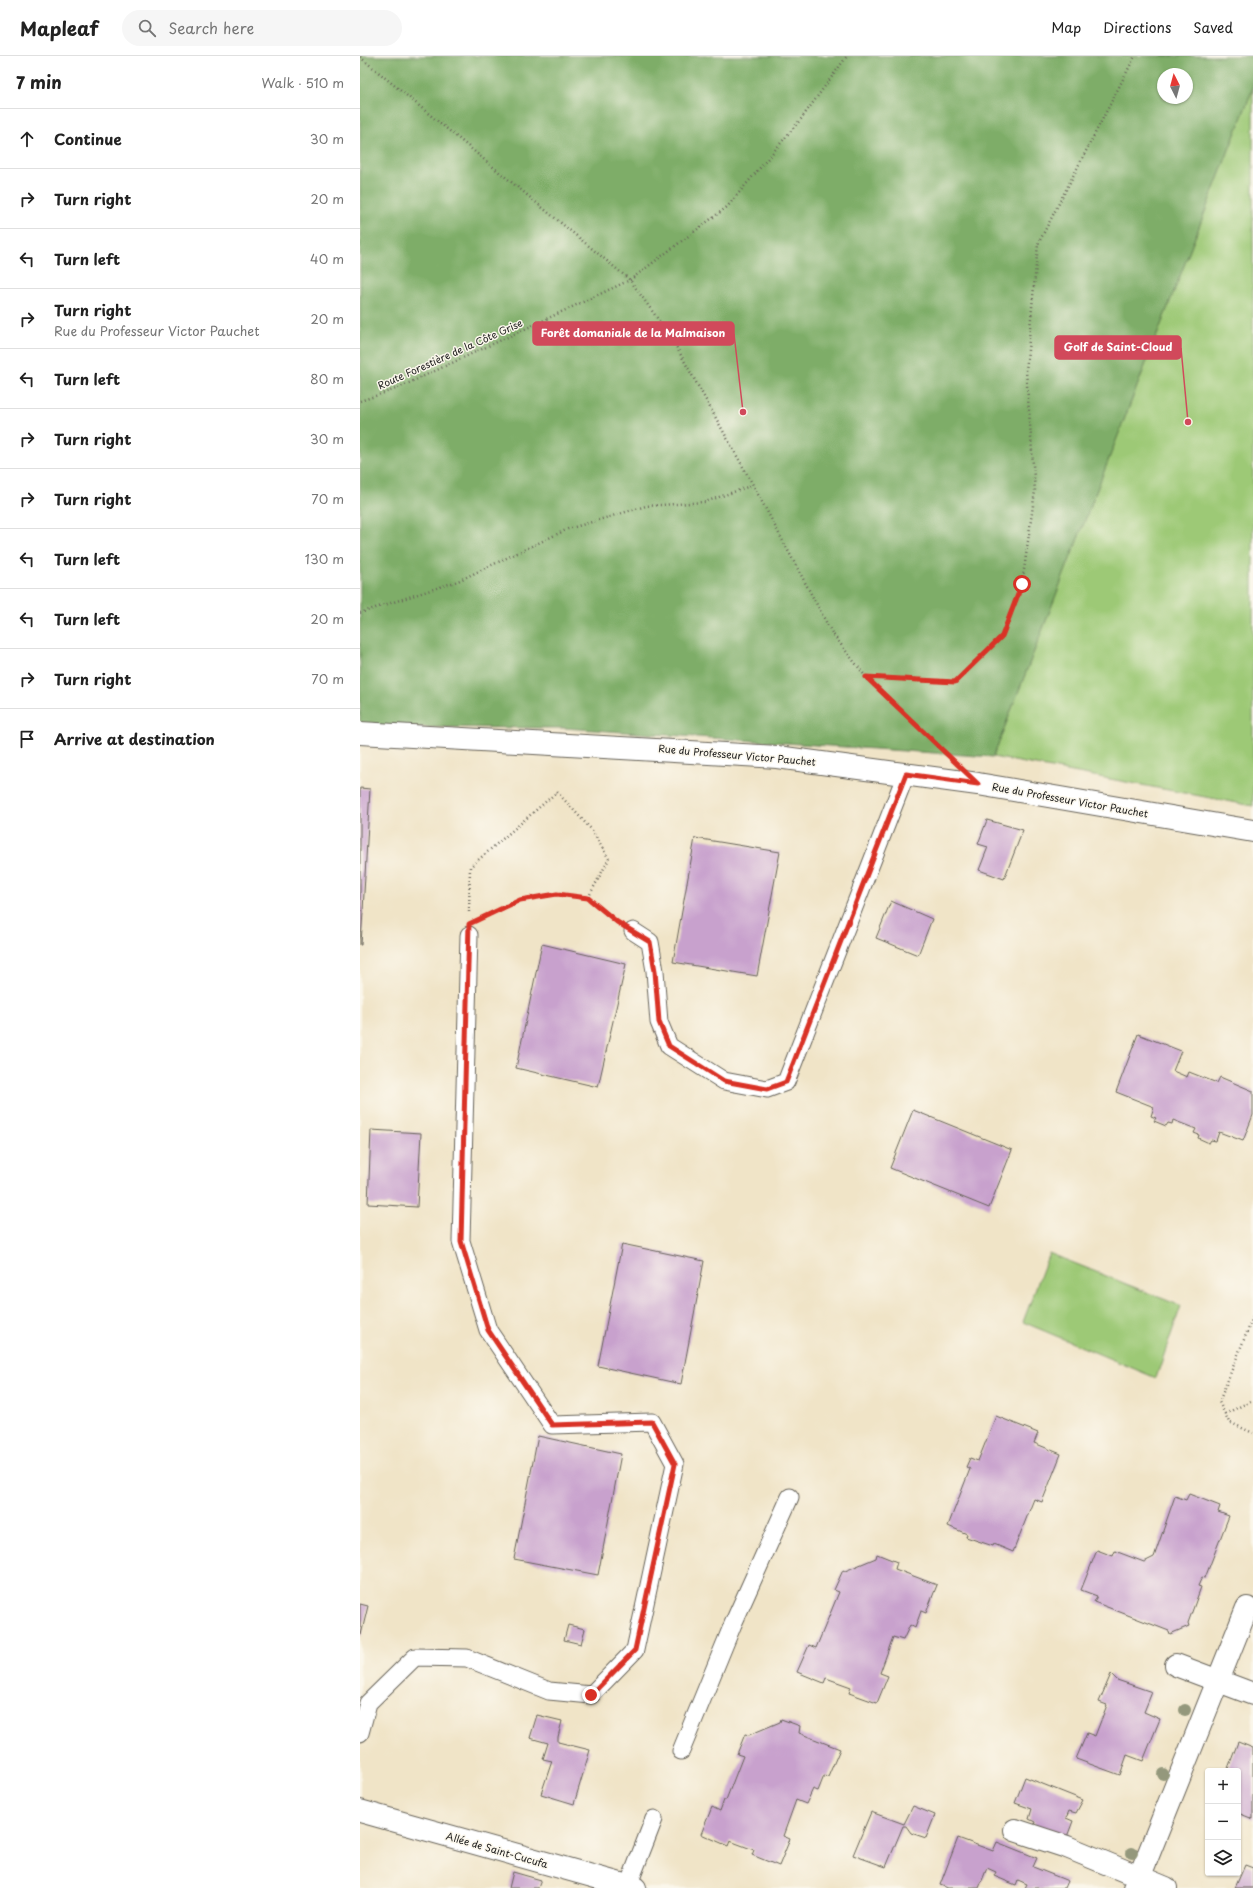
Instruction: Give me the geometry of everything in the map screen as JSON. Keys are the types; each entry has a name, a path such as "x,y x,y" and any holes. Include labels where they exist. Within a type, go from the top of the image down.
{"street":[{"name":"Rue du Professeur Victor Pauchet","path":"360,733 777,756 978,784 1253,831"},
{"path":"1138,1883 1247,1608"},
{"path":"1176,1665 1253,1694"},
{"name":"Allée de Saint-Cucufa","path":"360,1811 631,1887"},
{"path":"1015,1830 1067,1847 1138,1883 1166,1888"}],"lane":[{"path":"633,931 650,942 655,971 659,1022 669,1046 724,1081 767,1089 786,1082 906,774"},
{"path":"360,1733 368,1703 415,1657 467,1658 550,1692 591,1695 635,1650 675,1464 652,1422 552,1425 488,1330 461,1241 469,930"},
{"path":"681,1751 733,1624 790,1497"},
{"path":"631,1887 654,1819"}],"path":[{"name":"Route Forestière de la Côte Grise","path":"360,401 396,389 630,280 726,207 801,119 847,56"},
{"path":"866,677 955,682 1002,636 1022,584 1035,491 1026,371 1038,244 1135,56"},
{"path":"360,57 630,280 672,339 832,633 866,677 950,757"},
{"path":"360,613 458,581 568,529 646,506 705,502 753,486"},
{"path":"469,930 470,867 557,792 591,829 609,859 588,898"},
{"path":"469,930 520,900 557,894 588,898 617,922 633,931"},
{"path":"1253,1317 1219,1402 1229,1422 1253,1433"},
{"path":"1225,1414 1253,1400"}],"green space":[{"path":"360,56 1253,56 1253,88 993,757 563,728 360,727"},
{"path":"1253,88 1253,806 993,757"},
{"path":"1049,1253 1181,1306 1156,1378 1023,1322"}],"building":[{"path":"360,788 370,789 361,945 360,945"},
{"path":"987,820 1023,830 1004,879 979,870 988,847 978,844"},
{"path":"695,838 780,852 757,976 673,962"},
{"path":"891,901 932,919 918,955 876,938"},
{"path":"542,944 626,964 598,1087 516,1068"},
{"path":"1138,1034 1181,1051 1173,1071 1187,1077 1189,1072 1217,1083 1220,1077 1253,1091 1253,1115 1243,1141 1219,1132 1216,1141 1211,1140 1209,1143 1198,1138 1199,1135 1194,1133 1196,1129 1173,1120 1172,1124 1168,1123 1166,1126 1154,1121 1156,1118 1151,1116 1154,1107 1116,1092"},
{"path":"913,1110 1012,1150 989,1208 890,1168"},
{"path":"371,1130 421,1133 417,1207 368,1204"},
{"path":"622,1244 704,1261 681,1384 598,1366"},
{"path":"996,1416 1038,1433 1034,1443 1061,1454 1042,1502 1034,1499 1013,1552 994,1544 993,1546 966,1537 967,1534 948,1526 970,1469 966,1467 970,1458 978,1461"},
{"path":"538,1436 621,1454 598,1575 514,1559"},
{"path":"1189,1494 1220,1506 1218,1512 1229,1516 1205,1578 1202,1577 1198,1586 1201,1587 1188,1623 1189,1626 1170,1634 1169,1631 1094,1602 1097,1596 1081,1590 1097,1550 1113,1556 1115,1551 1144,1562 1154,1557 1175,1496 1186,1500"},
{"path":"877,1554 897,1562 895,1569 937,1585 926,1613 921,1611 915,1628 910,1625 903,1640 893,1637 880,1673 888,1676 877,1703 849,1693 851,1687 826,1678 824,1683 797,1672 809,1645 816,1648 839,1592 834,1590 843,1570 845,1571 876,1558"},
{"path":"360,1604 368,1606 361,1635 360,1635"},
{"path":"568,1625 585,1629 581,1644 564,1640"},
{"path":"1111,1674 1117,1680 1152,1692 1144,1712 1160,1719 1143,1761 1127,1755 1120,1775 1076,1759 1087,1733 1095,1736 1107,1705 1099,1702"},
{"path":"537,1715 562,1721 558,1742 590,1750 574,1804 541,1794 552,1761 543,1759 548,1743 530,1738"},
{"path":"781,1719 800,1726 799,1733 840,1749 828,1777 824,1776 818,1791 813,1789 806,1804 796,1800 783,1836 790,1839 779,1866 752,1855 754,1850 730,1841 728,1846 701,1834 712,1807 720,1811 724,1800 726,1800 743,1756 737,1754 745,1734 749,1735 780,1722"},
{"path":"1238,1742 1253,1748 1253,1819 1241,1814 1241,1768 1228,1768"},
{"path":"1025,1777 1083,1800 1076,1813 1069,1811 1066,1818 1073,1821 1065,1842 1033,1829 1035,1822 1029,1819 1032,1809 1015,1803"},
{"path":"913,1806 935,1815 926,1838 911,1833 906,1826 903,1826 886,1867 853,1855 871,1812 904,1824"},
{"path":"958,1838 993,1851 997,1842 1037,1858 1033,1867 1068,1881 1065,1888 1025,1888 1027,1884 1018,1880 1016,1885 1006,1881 994,1876 996,1872 987,1868 979,1888 948,1888 940,1885"},
{"path":"1245,1865 1253,1868 1253,1888 1235,1888"},
{"path":"513,1872 541,1880 538,1888 509,1888"}],"place":[{"name":"Forêt domaniale de la Malmaison","path":"743,412"},
{"name":"Golf de Saint-Cloud","path":"1188,422"}],"route":[{"path":"591,1695 635,1650 675,1464 652,1422 552,1425 488,1330 461,1241 469,924 520,900 557,894 588,898 617,922 650,942 655,971 659,1022 669,1046 724,1081 767,1089 786,1082 906,774 978,784 866,677 955,682 1002,636 1022,584"}]}
